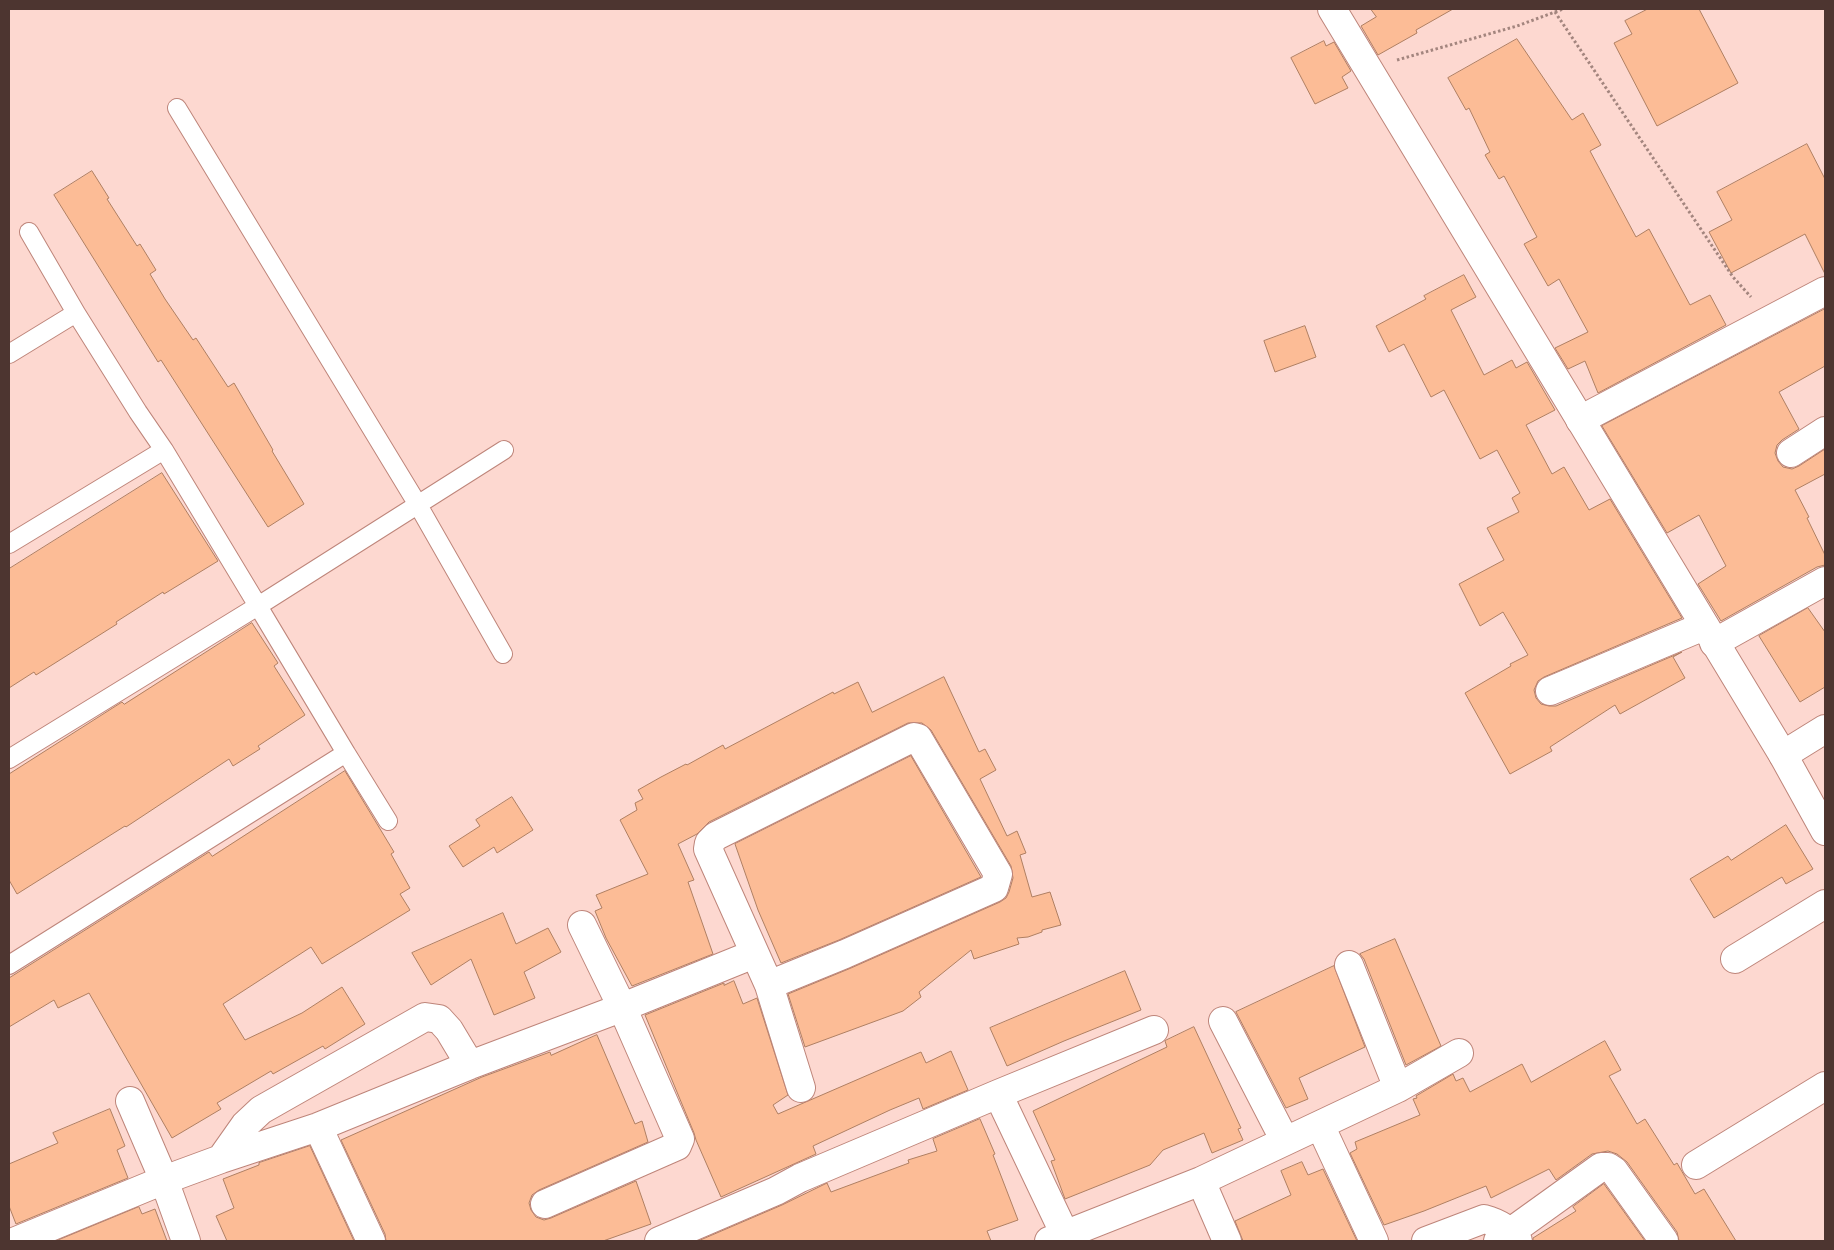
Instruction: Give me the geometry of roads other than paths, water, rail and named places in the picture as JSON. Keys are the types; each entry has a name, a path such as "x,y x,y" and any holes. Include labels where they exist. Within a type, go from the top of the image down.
{"street":[{"path":"1332,9 1782,755 1825,831"},
{"path":"1580,420 1825,291"},
{"path":"1790,453 1825,431"},
{"path":"1550,691 1709,634 1825,581"},
{"path":"1782,755 1825,730"},
{"path":"768,985 845,954 994,888 998,874 918,738 914,737 712,839 708,849 768,985 801,1088"},
{"path":"1735,959 1825,904"},
{"path":"545,1204 677,1146 680,1139 622,1007 582,925"},
{"path":"17,1241 164,1180 318,1127 470,1065 754,954"},
{"path":"1349,965 1398,1088"},
{"path":"221,1159 245,1125 261,1110 425,1017 439,1019 449,1030 470,1065"},
{"path":"1223,1021 1285,1141"},
{"path":"673,1239 800,1178 1154,1030"},
{"path":"998,1094 1060,1239 1200,1181 1320,1126 1398,1088 1460,1053"},
{"path":"1696,1165 1825,1086"},
{"path":"130,1101 164,1180 186,1241"},
{"path":"1320,1126 1374,1241"},
{"path":"318,1127 371,1241"},
{"path":"1426,1241 1484,1219 1500,1224 1509,1238 1601,1167 1608,1167 1614,1171 1664,1241"},
{"path":"1200,1181 1227,1241"}],"lane":[{"path":"177,108 418,505 503,654"},
{"path":"29,232 76,313 164,450 388,821"},
{"path":"9,354 76,313"},
{"path":"9,544 164,450"},
{"path":"9,758 258,606 504,450"},
{"path":"9,965 346,752"}]}
